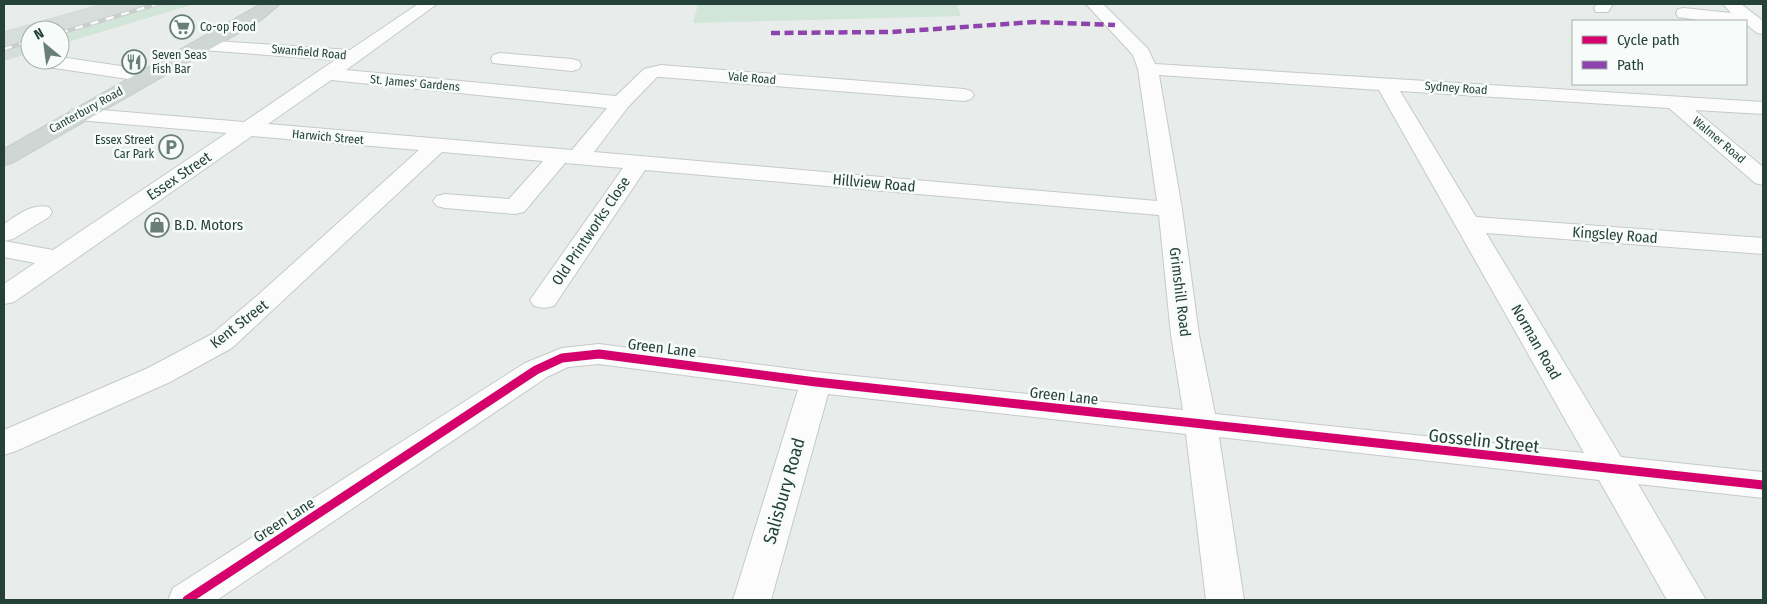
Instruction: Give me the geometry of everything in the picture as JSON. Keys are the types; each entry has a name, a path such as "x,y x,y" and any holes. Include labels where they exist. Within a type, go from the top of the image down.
{"main road":[{"name":"Canterbury Road","path":"8,153 255,16 272,4"}],"street":[{"name":"Swanfield Road","path":"202,45 354,56 429,4"},
{"name":"Grimshill Road","path":"1094,4 1141,53 1148,70 1170,209 1185,335 1201,425 1225,600"},
{"path":"1699,4 1704,12 1712,17"},
{"path":"1684,13 1712,17 1735,11 1763,29"},
{"name":"Essex Street","path":"4,296 354,56"},
{"path":"500,59 572,65"},
{"path":"503,90 536,62"},
{"path":"70,64 148,76"},
{"name":"Sydney Road","path":"1148,70 1763,108"},
{"name":"Vale Road","path":"445,201 515,208 569,157 651,73 661,71 964,95"},
{"name":"St. James' Gardens","path":"327,74 621,103"},
{"name":"Norman Road","path":"1386,84 1687,600"},
{"name":"Walmer Road","path":"1675,103 1763,178"},
{"name":"Harwich Street","path":"78,114 569,157"},
{"name":"Kent Street","path":"4,443 159,375 222,341 436,146"},
{"name":"Hillview Road","path":"569,157 1170,209"},
{"name":"Old Printworks Close","path":"544,300 638,163"},
{"path":"4,234 40,212"},
{"name":"Kingsley Road","path":"1467,224 1763,246"},
{"path":"4,249 58,259"},
{"name":"Green Lane","path":"187,600 536,370 562,358 599,354 816,382 1201,425"},
{"name":"Salisbury Road","path":"752,600 816,382"},
{"name":"Gosselin Street","path":"1201,425 1763,485"}],"shaded area":[{"path":"100,4 194,4 70,41 70,20 43,20"},
{"path":"20,26 20,56 4,61 4,31"}],"green space":[{"path":"167,4 194,4 70,41 70,32"},
{"path":"698,4 957,4 961,16 693,23"}],"railway":[{"path":"70,30 157,4"},
{"path":"4,49 20,44"}],"marked path":[{"path":"771,33 892,32 1035,22 1115,25"}],"cycle path":[{"path":"187,600 536,370 562,358 599,354 816,382 1763,485"}],"place":[{"name":"Co-op Food","path":"182,27"},
{"name":"Seven Seas Fish Bar","path":"134,62"},
{"name":"Essex Street Car Park","path":"171,147"},
{"name":"B.D. Motors","path":"157,225"}]}
